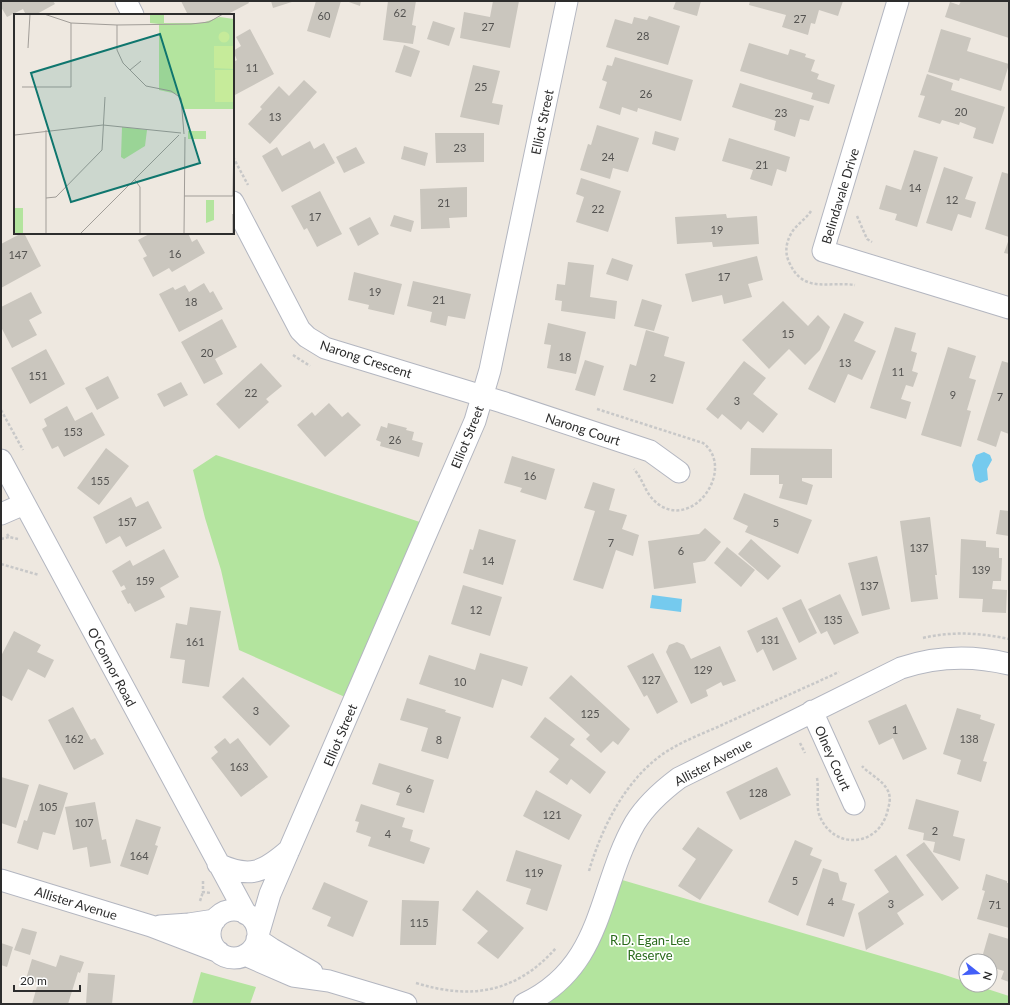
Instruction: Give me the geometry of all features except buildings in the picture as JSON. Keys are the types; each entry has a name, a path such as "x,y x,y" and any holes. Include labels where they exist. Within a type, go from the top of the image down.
{"street":[{"path":"126,1 132,14"},
{"name":"Elliot Street","path":"257,937 270,894 475,421 490,370 567,1"},
{"name":"Belindavale Drive","path":"898,1 823,251 1009,308"},
{"name":"Narong Crescent","path":"234,204 300,330 307,337 324,348 482,396"},
{"name":"Narong Court","path":"482,396 650,451 679,472"},
{"name":"O'Connor Road","path":"1,460 246,914"},
{"path":"1,514 24,504"},
{"name":"Allister Avenue","path":"524,1004 546,992 577,960 591,938 614,870 636,822 664,789 697,767 880,677 920,662 942,658 964,657 1009,664"},
{"name":"Olney Court","path":"812,711 854,804"},
{"name":"Elliot Street","path":"221,869 239,873 255,871 271,865 291,848"},
{"path":"218,917 233,910 246,914 255,923 257,937 250,951 245,955 231,958 219,952 214,947 210,933 218,917 221,869"},
{"name":"Allister Avenue","path":"1,880 151,926 219,952"},
{"name":"Allister Avenue","path":"151,926 189,924 218,917"},
{"path":"257,937 272,950 329,980 406,1004"},
{"path":"245,955 293,976 329,980"}],"path":[{"path":"234,159 252,192"},
{"path":"814,207 807,217 793,231 788,241 786,249 791,268 796,274 810,283 828,286 858,286"},
{"path":"857,215 867,239 880,244"},
{"path":"1,538 9,536"},
{"path":"1,564 39,575"},
{"path":"793,746 804,742"},
{"path":"196,905 203,892"}],"green space":[{"path":"216,455 429,525 354,701 239,650 221,570 205,518 193,470"},
{"name":"R.D. Egan-Lee Reserve","path":"612,877 942,974 958,979 958,993 998,992 1009,996 1009,1004 524,1004 561,978"},
{"path":"201,972 256,987 250,1004 192,1004"}],"water":[{"path":"984,452 990,455 992,460 987,469 988,480 980,483 975,480 972,465 976,455"},
{"path":"652,595 682,599 681,612 650,608"}]}
